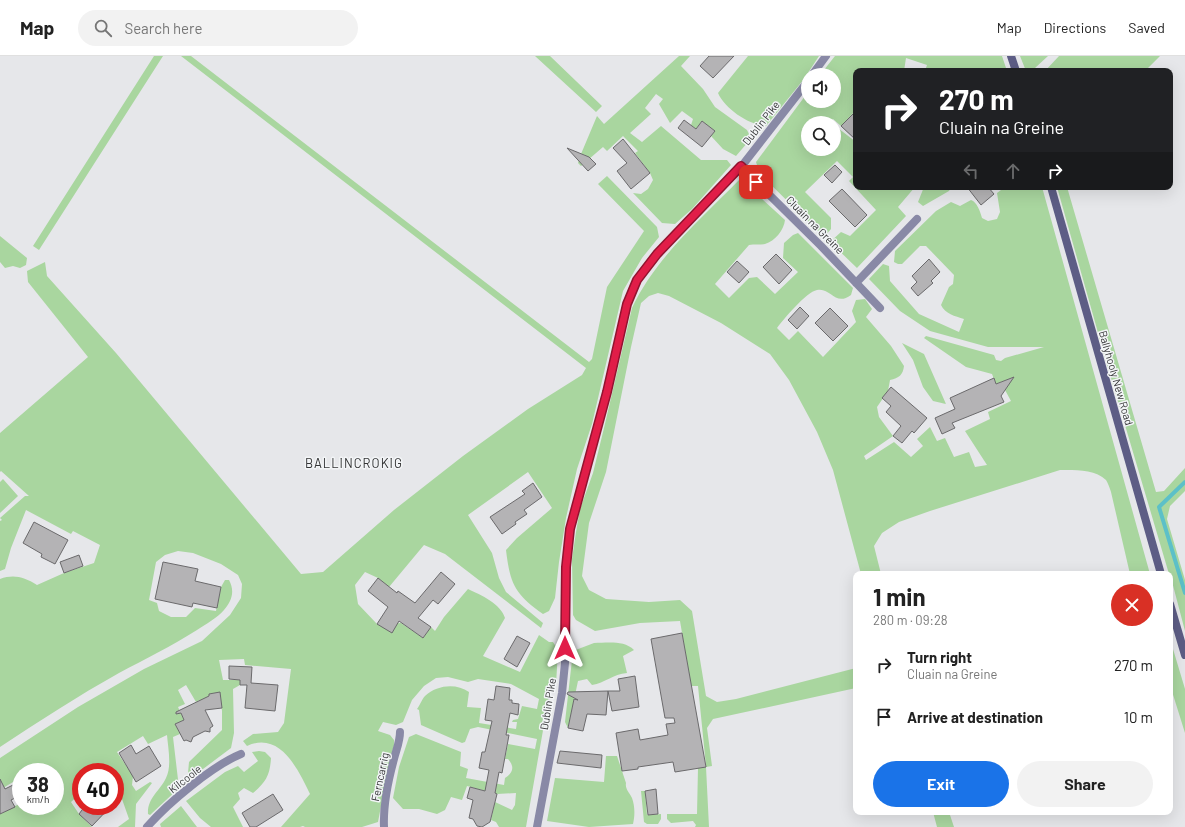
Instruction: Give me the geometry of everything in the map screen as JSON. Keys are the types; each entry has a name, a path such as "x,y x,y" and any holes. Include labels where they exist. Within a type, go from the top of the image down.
{"main road":[{"path":"1011,56 1015,68"},
{"name":"Ballyhooly New Road","path":"1052,190 1160,571"},
{"path":"1173,614 1185,655"}],"street":[{"path":"817,68 826,56"},
{"name":"Dublin Pike","path":"537,827 562,694 565,663 566,567 570,529 607,392 627,304 637,280 657,254 741,166 801,90"},
{"name":"Cluain na Greine","path":"741,166 880,308"},
{"path":"856,283 917,219"},
{"name":"Ferncarrig","path":"384,827 384,810 394,759 400,742 400,732"},
{"name":"Kilcoole","path":"147,827 188,789 225,762 241,754"}],"green space":[{"path":"154,56 163,56 39,250 33,246"},
{"path":"181,56 191,56 589,362 592,359 607,287 644,231 598,184 607,176 657,227 659,237 642,258 623,291 592,424 577,469 566,518 555,598 549,611 543,614 520,594 512,580 506,550 517,538 552,508 528,472 468,515 492,553 499,578 506,592 543,623 541,628 445,554 424,545 389,587 378,578 365,572 355,585 358,604 377,624 401,623 423,638 431,627 435,631 444,617 468,589 479,594 495,604 503,613 505,618 483,656 520,672 539,635 549,642 553,642 558,650 556,685 551,685 526,827 499,827 496,822 491,820 495,802 512,810 515,805 516,793 497,794 467,786 462,800 451,797 445,810 437,814 419,809 403,809 393,798 399,767 409,737 416,734 461,752 460,766 468,769 466,778 504,785 505,778 512,770 512,765 508,759 505,759 508,744 535,749 537,739 478,727 470,729 465,742 462,743 421,725 419,710 417,709 425,696 435,689 447,686 458,687 469,692 467,707 481,708 479,723 516,729 517,722 512,722 513,720 518,719 522,706 537,709 539,699 511,684 478,679 468,682 448,677 436,678 424,686 412,700 403,722 396,725 383,722 378,731 390,735 394,740 394,746 390,758 378,822 362,827 281,827 310,794 300,774 286,755 278,748 269,744 259,743 247,746 243,741 253,734 278,732 284,723 291,669 245,665 244,659 219,660 223,680 240,680 240,685 233,689 234,733 231,748 191,778 188,773 189,762 222,730 220,693 209,694 210,703 202,705 200,700 196,702 186,685 178,690 185,704 178,707 184,720 175,724 180,734 173,737 179,788 150,815 148,814 148,808 150,803 168,773 169,757 167,735 148,744 143,736 117,752 133,776 132,785 136,791 150,782 152,783 136,804 135,827 118,827 129,819 124,805 124,763 72,763 72,815 80,815 92,827 0,827 0,814 12,808 12,815 64,815 64,763 12,763 12,783 0,790 0,758 78,707 144,669 202,641 230,615 241,598 242,584 238,575 221,564 193,553 178,551 165,555 156,562 149,600 157,603 159,611 171,617 186,617 195,608 216,611 221,587 225,580 229,580 232,588 232,596 224,610 218,616 188,636 119,673 44,718 0,747 0,579 5,577 19,577 37,585 64,573 94,563 100,545 73,531 71,534 26,510 11,548 5,569 0,571 0,521 2,520 0,518 25,496 29,496 1,471 0,472 0,433 88,357 28,282 27,271 45,262 47,276 116,353 301,574 323,572 394,510 463,456 528,409 582,375 586,368"},
{"path":"535,56 550,56 602,106 596,112"},
{"path":"679,56 690,56 681,66 703,89 715,107 747,130 750,136 748,142 736,156 723,149 711,136 714,131 702,121 696,129 691,125 693,119 682,111 670,123 659,104 663,99 656,94 645,108 651,114 630,133 642,142 661,126 701,160 727,160 731,165 692,209 675,224 662,223 633,193 641,194 648,189 653,180 650,173 635,153 638,151 623,136 607,151 603,147 581,166 578,163 579,160 585,155 581,154 597,116 604,124"},
{"path":"748,56 819,56 811,68 801,68 801,83 766,126 752,123 738,115 726,105 718,93"},
{"path":"835,56 1002,56 1006,68 926,68 927,65 906,58 904,68 853,68 853,113 841,126 841,116 801,116 801,156 841,156 841,130 853,140 853,177 837,161 805,192 831,218 831,229 824,237 760,174 756,162 801,101 801,108 841,108 841,68 826,68"},
{"path":"1020,56 1048,56 1035,68 1025,68"},
{"path":"1059,56 1160,56 1148,68 1048,68"},
{"path":"853,177 853,185 849,181"},
{"path":"740,179 785,220 783,228 778,235 769,243 749,245 715,284 729,298 749,278 757,277 775,294 798,272 783,258 784,243 793,235 798,233 853,288 851,295 841,299 822,290 812,292 796,306 777,328 789,340 798,331 823,357 856,322 852,311 856,300 865,299 872,309 866,317 891,346 904,366 903,372 900,376 890,380 888,391 877,407 879,417 893,436 864,456 866,460 894,442 911,457 923,446 917,439 930,427 937,441 945,438 954,457 969,452 975,467 987,465 965,431 990,419 988,412 1011,401 1005,390 1007,385 1003,381 996,384 992,374 966,367 924,338 926,336 994,355 996,360 1001,361 1005,358 1044,347 988,347 930,331 900,311 869,279 883,264 889,266 890,281 919,314 959,332 964,319 948,313 941,305 949,287 953,284 954,275 926,246 920,246 902,264 894,262 895,251 936,211 951,202 960,206 971,200 973,201 978,207 982,218 988,221 997,219 1000,212 997,193 1001,190 1043,190 1149,571 1129,571 1111,492 1106,480 1101,476 1090,472 1060,470 899,522 882,533 874,546 880,571 860,571 833,470 817,432 789,380 770,354 721,323 669,296 658,293 649,296 641,303 606,472 589,523 582,576 589,590 606,599 649,602 680,600 692,611 706,696 717,702 736,699 853,669 853,689 713,719 707,728 712,766 706,767 709,827 695,827 696,825 693,821 671,823 667,819 667,814 697,814 698,768 706,766 698,686 691,686 680,621 640,623 595,631 576,620 573,615 572,559 580,509 593,473 632,308 642,289 666,255"},
{"path":"857,190 912,190 898,207 906,216 857,268 830,242 841,232 850,236 876,210"},
{"path":"923,190 950,190 923,206 918,202"},
{"path":"1058,190 1068,190 1156,492 1164,491 1185,468 1185,491 1170,506 1167,519 1185,580 1185,631 1173,585 1173,571 1168,571 1104,354"},
{"path":"0,236 27,258 26,265 20,268 13,266 5,268 0,262"},
{"path":"902,343 924,354 946,404 933,401 923,387 913,360"},
{"path":"3,479 18,496 0,513 0,482"},
{"path":"594,643 620,643 634,650 623,656 627,673 617,675 592,685 587,679 578,681 568,728 565,722 573,651"},
{"path":"1173,649 1185,689 1185,733 1173,695"},
{"path":"252,752 265,752 271,758 270,769 264,782 253,793 244,788 238,793 240,799 233,807 243,827 211,827 200,818 186,801 225,772 238,766 244,772 258,761"},
{"path":"606,756 617,756 627,789 633,801 633,824 589,827 547,821 555,778 604,782"},
{"path":"641,791 645,791 647,815 661,814 661,819 658,824 647,824 644,822"},
{"path":"181,806 197,827 161,827 160,824"},
{"path":"934,815 950,815 954,827 937,827"}],"building":[{"path":"709,56 734,56 713,78 700,66"},
{"path":"853,114 853,137 841,126"},
{"path":"684,120 696,129 702,121 715,131 702,147 678,128"},
{"path":"623,139 650,173 631,189 617,171 627,163 613,148"},
{"path":"567,148 589,157 596,164 588,171"},
{"path":"835,165 842,172 832,183 824,175"},
{"path":"842,189 867,215 855,227 829,201"},
{"path":"969,190 991,190 994,194 981,205"},
{"path":"776,254 792,270 779,284 763,267"},
{"path":"929,259 940,272 931,281 933,283 918,296 911,288 917,282 912,276"},
{"path":"737,261 749,272 739,283 727,272"},
{"path":"800,307 809,316 797,329 788,320"},
{"path":"830,308 848,326 833,341 815,323"},
{"path":"1014,377 1001,396 1004,402 952,423 955,428 942,434 935,418 955,409 950,398 994,378 996,384"},
{"path":"891,387 927,418 914,433 912,431 902,443 893,436 901,426 886,412 891,406 882,398"},
{"path":"533,483 542,497 524,510 527,514 515,522 516,524 502,534 490,517 525,494 522,491"},
{"path":"34,522 68,540 55,564 41,557 42,554 23,543"},
{"path":"79,555 83,566 64,573 60,562"},
{"path":"163,562 198,569 195,581 221,587 217,608 193,603 192,607 155,599"},
{"path":"441,572 455,584 438,604 433,600 418,618 431,627 423,638 399,621 392,633 377,624 388,607 368,591 378,578 397,593 398,591 415,603"},
{"path":"682,633 706,767 675,772 673,762 622,771 616,733 638,729 640,740 668,735 666,724 675,723 674,718 665,718 651,639"},
{"path":"517,636 530,643 517,667 504,659"},
{"path":"229,666 252,667 251,683 278,685 275,711 245,708 247,685 240,685 240,680 229,679"},
{"path":"635,676 639,707 612,711 608,691 620,691 618,679"},
{"path":"496,686 510,688 509,700 512,700 512,703 519,704 518,715 510,713 506,735 509,735 502,773 499,772 495,793 497,794 490,822 482,827 477,826 473,819 469,818 473,800 467,798 470,787 485,791 489,770 479,768 482,752 485,752 492,721 485,720 488,699 494,700"},
{"path":"608,691 606,715 587,714 583,731 568,728 574,699 578,700 567,694 568,692"},
{"path":"220,692 222,708 205,710 213,726 210,728 210,732 205,731 193,737 191,742 186,740 184,741 175,724 184,720 181,713 176,714 176,712 209,696 209,694"},
{"path":"131,745 136,754 149,746 161,766 136,782 119,753"},
{"path":"560,751 602,755 601,768 557,763"},
{"path":"0,779 5,789 12,786 12,808 0,814"},
{"path":"656,789 658,814 648,815 645,791"},
{"path":"273,794 283,810 256,827 250,827 242,813"},
{"path":"80,815 102,815 92,826"}],"waterway":[{"path":"1185,482 1159,507 1185,593"}],"district":[{"name":"BALLINCROKIG","path":"354,463"}],"route":[{"path":"565,648 566,567 570,529 575,505 607,392 627,304 637,280 657,254 741,166 756,182"}]}
